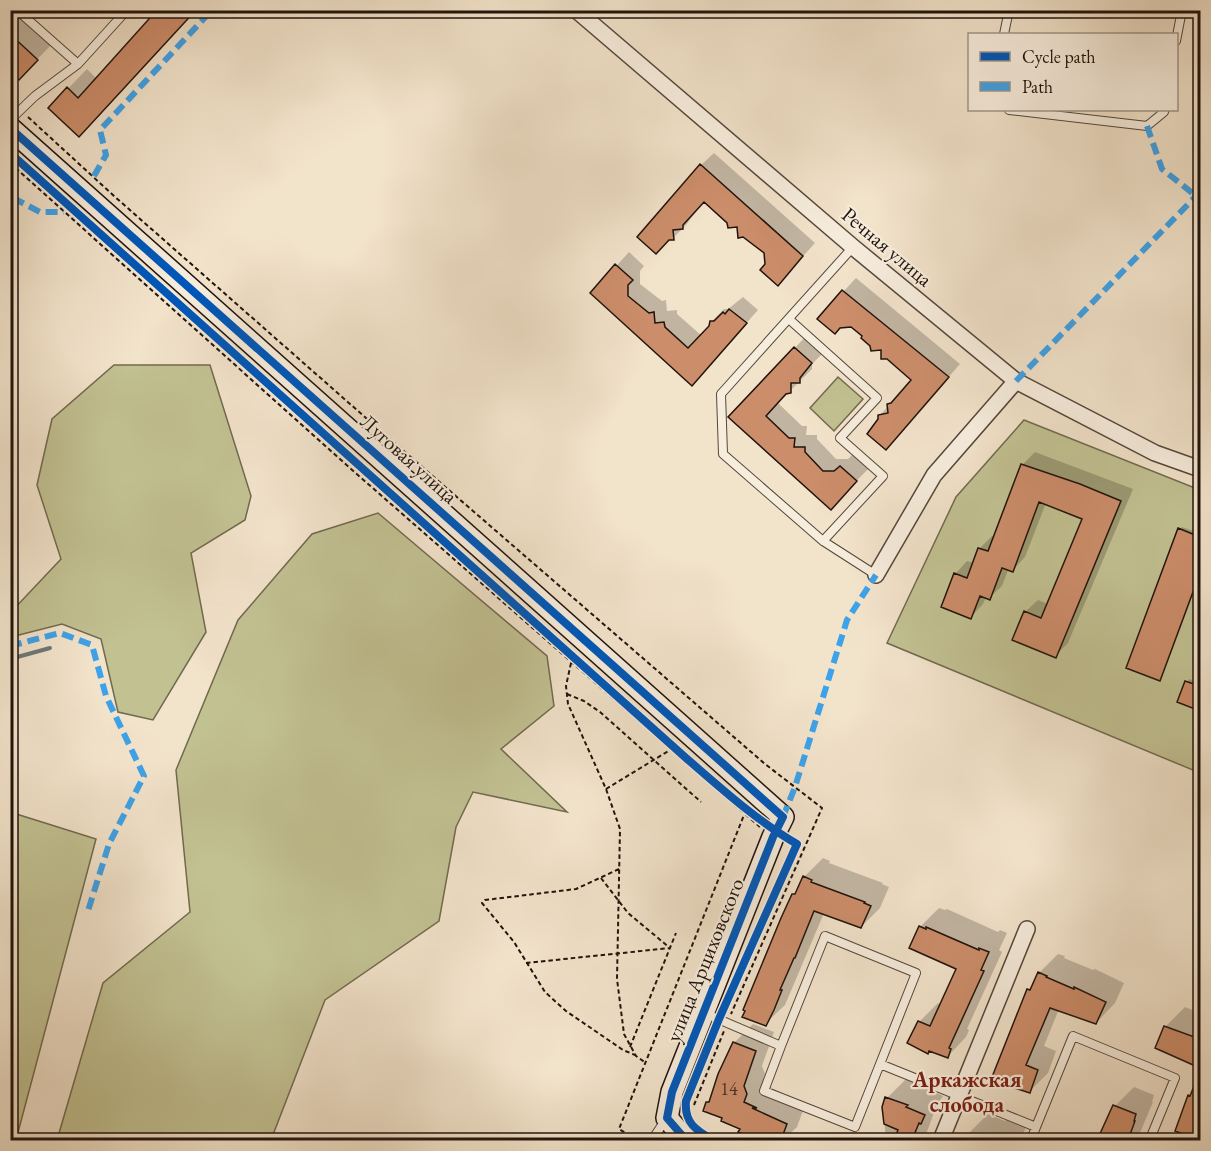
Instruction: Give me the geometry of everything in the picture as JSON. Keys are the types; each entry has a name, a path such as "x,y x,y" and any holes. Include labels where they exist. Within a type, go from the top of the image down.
{"street":[{"name":"Речная улица","path":"576,10 853,247 1016,381 1155,453 1200,469"},
{"name":"Луговая улица","path":"10,128 777,829"},
{"path":"876,575 934,475 1016,381"},
{"name":"улица Арциховского","path":"676,1114 672,1092 711,1016 777,829"},
{"path":"940,1140 1028,929"},
{"path":"676,1114 686,1140"}],"lane":[{"path":"17,10 78,64"},
{"path":"10,120 35,96 78,64 127,10"},
{"path":"1004,33 1009,10"},
{"path":"1177,33 1182,10"},
{"path":"1018,111 1147,126 1164,111"},
{"path":"10,196 13,198 10,201"},
{"path":"853,247 720,394 723,454 823,541 876,575"},
{"path":"789,320 877,398 840,438 883,476 823,541"},
{"path":"825,936 916,973 880,1064 855,1127 764,1091 825,936"},
{"path":"711,1016 781,1046"},
{"path":"1031,1140 1073,1036 1174,1078 1151,1140"},
{"path":"880,1064 1036,1127"},
{"name":"улица Арциховского","path":"652,1140 676,1114"}],"path":[{"path":"10,153 686,759 777,829"},
{"path":"10,163 342,461 744,815 777,829"},
{"path":"571,663 567,694 571,712 606,789 621,829 617,979 623,1029 636,1056"},
{"path":"567,694 600,711 701,802"},
{"path":"606,789 670,750"},
{"path":"638,1140 620,1129 744,815"},
{"path":"711,1016 797,844"},
{"path":"619,869 576,889 484,900 484,907 508,935 537,983 555,1002 623,1050 646,1062"},
{"path":"600,878 639,924 670,948"},
{"path":"630,1047 676,933"},
{"path":"526,963 670,948"},
{"path":"676,1114 686,1101 702,1060"}],"shaded area":[{"path":"114,365 210,365 251,496 245,520 191,553 206,632 153,720 118,712 101,639 62,624 11,637 11,612 61,559 37,485 52,419"},
{"path":"838,377 863,399 834,431 810,408"},
{"path":"1024,420 1200,490 1200,773 887,643 956,497"},
{"path":"378,513 547,656 554,706 501,749 567,812 473,792 456,827 439,921 325,1000 271,1140 57,1140 103,983 190,912 176,770 238,620 312,534"},
{"path":"10,812 96,839 16,1140 10,1140"}],"building":[{"path":"157,10 196,10 79,137 48,108 67,87 78,98"},
{"path":"10,34 38,60 19,80 10,72"},
{"path":"700,164 803,256 778,286 760,270 765,264 764,253 743,237 738,238 737,227 728,228 727,223 704,202 683,225 683,229 673,230 674,240 669,240 656,254 637,237"},
{"path":"615,264 633,280 628,285 628,296 649,313 654,312 655,323 664,322 665,327 688,348 709,326 710,321 714,321 729,309 747,323 692,386 590,293"},
{"path":"842,290 949,377 886,450 867,434 878,419 878,415 888,413 887,404 891,403 911,380 887,359 881,359 881,350 871,351 870,346 861,338 862,336 851,327 840,328 835,334 817,319"},
{"path":"794,347 812,363 800,378 800,383 791,383 791,393 786,394 766,416 789,438 795,438 794,447 805,447 805,452 823,471 834,471 840,466 857,481 831,510 728,417"},
{"path":"1021,464 1121,501 1056,658 1012,640 1024,611 1041,618 1082,519 1039,502 1013,572 1002,568 990,600 980,596 971,619 941,607 954,573 967,578 978,548 988,551"},
{"path":"1178,528 1200,537 1200,573 1160,681 1126,668"},
{"path":"1185,681 1200,686 1200,711 1177,702"},
{"path":"803,876 812,880 811,882 871,906 861,928 814,911 766,1026 742,1017 745,1011 743,1010 781,918"},
{"path":"919,926 989,952 981,970 984,971 949,1048 951,1049 948,1058 929,1051 928,1054 907,1043 918,1021 930,1026 956,969 909,948"},
{"path":"1038,972 1106,1002 1096,1024 1050,1008 1026,1065 1038,1070 1030,1093 1008,1086 1009,1083 992,1077 1027,989 1030,990"},
{"path":"1164,1026 1200,1039 1200,1068 1155,1048"},
{"path":"733,1042 756,1051 744,1086 747,1094 744,1102 787,1124 781,1140 755,1140 738,1132 740,1129 721,1121 722,1118 703,1111 706,1102 709,1102 718,1074"},
{"path":"1200,1071 1200,1134 1198,1140 1175,1131 1188,1095 1190,1096"},
{"path":"885,1097 908,1105 906,1107 925,1115 912,1140 894,1140 898,1130 884,1124 882,1107"},
{"path":"1113,1105 1136,1114 1128,1140 1099,1140"}],"waterway":[{"path":"10,659 50,648"}],"marked path":[{"path":"94,176 106,155 100,130 212,10"},
{"path":"1147,126 1162,169 1196,196"},
{"path":"1016,381 1200,192"},
{"path":"13,198 40,212 64,212"},
{"path":"783,817 795,787 847,620 876,575"},
{"path":"10,646 60,633 92,645 106,696 144,776 109,844 87,914"}],"cycle path":[{"path":"10,128 783,817 672,1092 667,1118 686,1140"},
{"path":"10,153 686,758 754,815 797,844 719,1019 686,1101 687,1115 692,1125 713,1140"}],"district":[{"name":"Аркажская слобода","path":"967,1092"}]}
